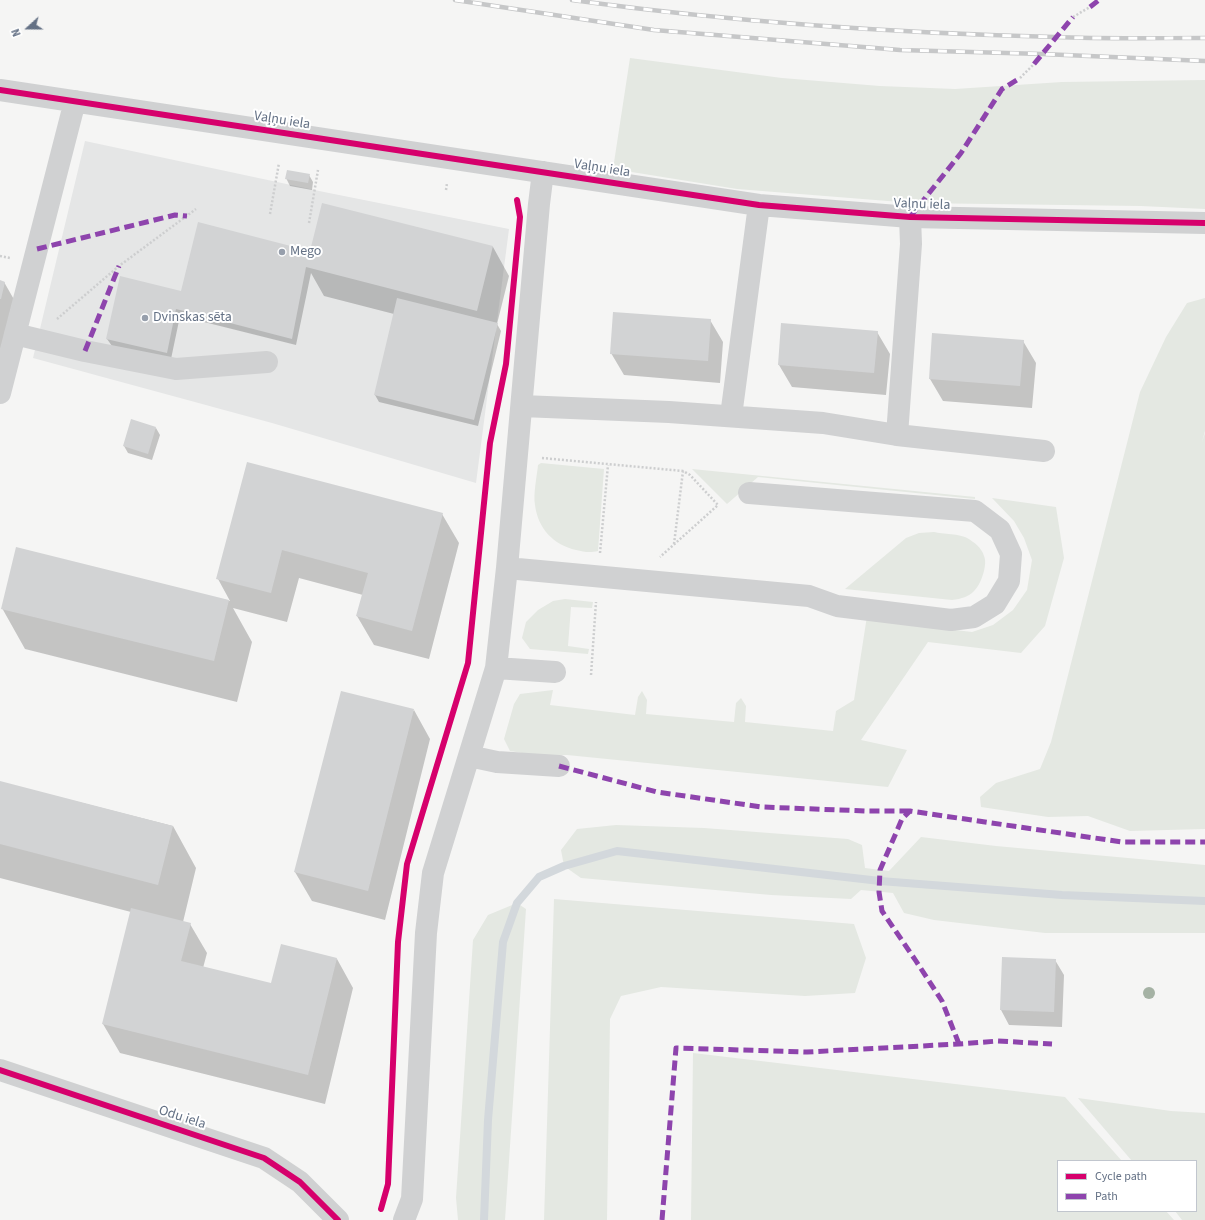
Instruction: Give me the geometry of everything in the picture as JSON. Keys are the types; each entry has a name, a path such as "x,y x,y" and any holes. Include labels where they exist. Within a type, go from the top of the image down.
{"street":[{"name":"Vaļņu iela","path":"0,90 759,205 910,217 1205,223"},
{"path":"0,393 3,368 25,337 75,101"},
{"path":"404,1220 412,1199 426,933 433,873 496,668 507,568 543,172"},
{"path":"731,416 759,205"},
{"path":"897,435 911,244 910,217"},
{"path":"25,337 85,351 176,369 267,362"},
{"path":"522,406 669,412 823,423 897,435 1044,451"},
{"path":"507,568 809,596 837,606 951,620 974,617 995,604 1009,580 1011,554 1000,530 975,511 749,493"},
{"path":"496,668 554,672"},
{"path":"469,756 497,762 559,766"},
{"name":"Odu iela","path":"0,1070 264,1158 300,1182 338,1220"}],"path":[{"path":"1072,17 1090,7"},
{"path":"1020,78 1034,64"},
{"path":"270,214 279,163"},
{"path":"309,223 318,170"},
{"path":"25,337 196,209"},
{"path":"517,455 608,465 683,471 690,475 718,505 635,580"},
{"path":"591,675 608,465"},
{"path":"674,545 683,471"}],"shaded area":[{"path":"630,58 782,78 880,86 955,89 1062,82 1205,80 1205,209 1141,206 913,203 737,189 613,169"},
{"path":"85,141 324,192 509,229 476,483 272,423 33,358"},
{"path":"1205,298 1205,431 1202,442 1205,433 1205,829 1130,831 1088,816 1048,817 981,807 980,797 996,783 1040,769 1051,742 1140,392 1166,337 1187,303"},
{"path":"541,463 604,469 598,551 584,552 568,548 554,540 543,528 537,514 535,501 538,465"},
{"path":"692,469 975,497 975,499 758,477 727,504"},
{"path":"992,498 1056,507 1064,558 1045,626 1021,653 928,642 861,740 907,750 888,787 567,755 535,755 510,751 504,739 514,704 520,694 553,690 550,705 635,715 638,697 642,691 647,700 646,714 734,722 736,703 741,698 746,706 745,722 833,731 836,711 854,700 867,616 972,632 993,625 1013,610 1027,590 1032,560 1024,538 1014,521"},
{"path":"934,532 964,537 975,543 983,553 985,559 984,571 980,583 970,595 952,600 845,589 906,538 919,533"},
{"path":"565,599 593,602 592,608 571,607 568,646 589,649 588,654 530,649 522,638 526,622 538,610 553,601"},
{"path":"616,825 704,828 848,839 862,845 865,868 889,871 921,837 996,846 1205,865 1205,933 1045,933 934,920 904,913 893,893 861,890 851,899 771,895 581,878 564,866 561,850 577,829"},
{"path":"554,899 854,924 866,958 855,993 805,996 661,987 621,996 610,1019 607,1220 544,1220"},
{"path":"517,903 526,909 505,1220 458,1220 456,1198 473,940 488,915"},
{"path":"693,1053 1065,1097 1121,1160 1057,1160 1057,1212 1167,1212 1174,1220 691,1220"},
{"path":"1078,1098 1171,1111 1205,1113 1205,1220 1182,1220 1176,1212 1197,1212 1197,1160 1131,1160"}],"building":[{"path":"287,170 310,174 308,183 285,179"},
{"path":"322,203 493,246 477,311 306,267 292,339 176,309 167,353 106,339 120,276 181,291 198,222 310,251"},
{"path":"0,280 5,282 1,299 0,299"},
{"path":"397,298 498,323 474,420 374,395"},
{"path":"613,312 711,319 708,361 610,354"},
{"path":"781,323 878,331 874,373 778,365"},
{"path":"932,333 1024,340 1020,386 929,379"},
{"path":"131,419 156,427 148,454 123,446"},
{"path":"247,462 443,513 412,631 356,616 368,573 282,550 271,593 216,579"},
{"path":"16,547 229,600 214,661 1,609"},
{"path":"341,691 414,709 368,891 294,872"},
{"path":"0,781 173,826 158,885 0,844"},
{"path":"131,908 191,923 181,961 271,983 281,944 337,958 308,1075 102,1024"},
{"path":"1002,957 1056,959 1054,1012 1000,1010"}],"waterway":[{"path":"484,1220 488,1120 503,942 517,903 539,877 564,866 617,851 880,881 1062,895 1205,901"}],"railway":[{"path":"455,0 654,30 900,50 1205,61"},
{"path":"572,0 632,8 752,20 934,33 1074,38 1205,38"}],"marked path":[{"path":"1090,7 1099,0"},
{"path":"1034,64 1073,17"},
{"path":"910,217 961,153 1002,89 1020,78"},
{"path":"37,249 175,215 187,216"},
{"path":"85,351 119,266"},
{"path":"559,766 657,792 762,807 910,811"},
{"path":"959,1044 942,1001 882,911 879,892 880,870 902,819 910,811 1122,842 1205,842"},
{"path":"662,1220 676,1048 807,1052 998,1041 1052,1044"}],"cycle path":[{"path":"0,90 759,205 910,217 1205,223"},
{"path":"381,1209 388,1184 398,942 407,864 468,663 490,443 506,364 520,217 517,200"},
{"path":"0,1070 264,1158 300,1182 338,1220"}],"place":[{"name":"Mego","path":"282,252"},
{"name":"Dvinskas sēta","path":"145,318"}]}
